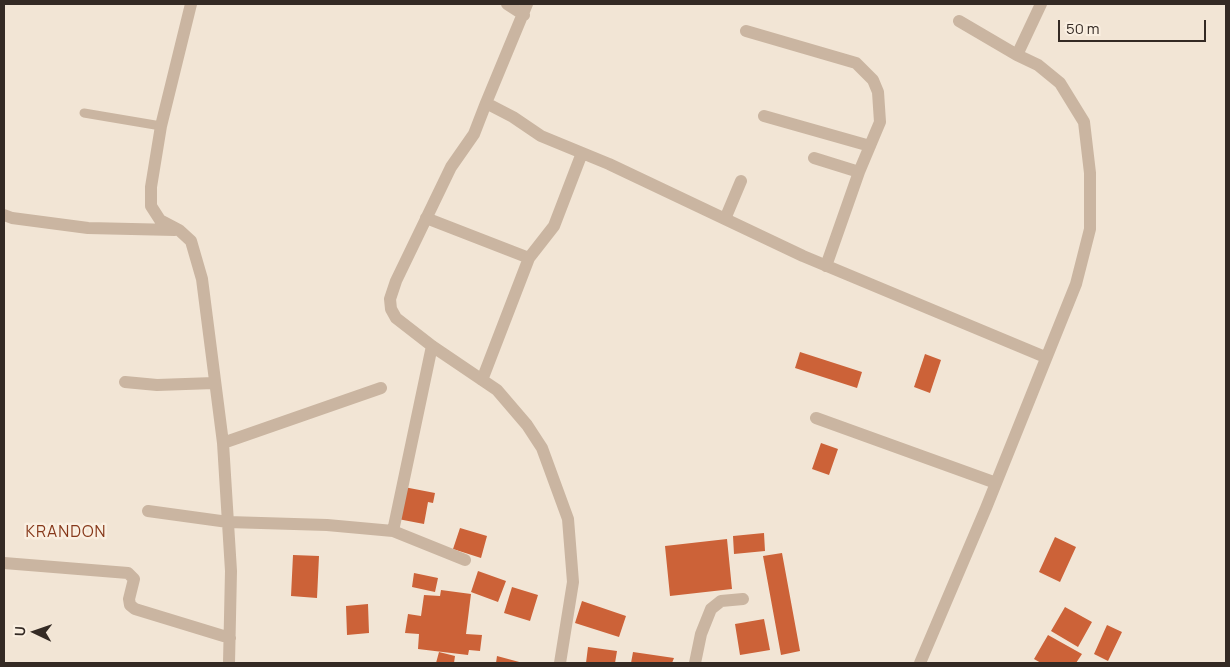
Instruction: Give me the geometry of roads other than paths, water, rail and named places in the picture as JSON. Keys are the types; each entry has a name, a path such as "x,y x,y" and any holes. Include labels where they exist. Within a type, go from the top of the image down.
{"street":[{"path":"191,4 161,126 151,187 151,206 160,220 179,230 191,241 202,279 223,443 231,571 229,663"},
{"path":"507,4 526,9 474,134 451,167 390,299 391,309 396,318 432,346 497,390 527,425 542,448 568,519 573,582 560,663"},
{"path":"1017,55 1040,4"},
{"path":"920,663 996,483 1045,357 1076,284 1090,229 1090,173 1084,122 1060,83 1038,65 959,21"},
{"path":"746,31 856,63 873,80 880,105 880,122 859,172 826,266"},
{"path":"486,103 513,117 541,136 582,153 826,266 1045,357"},
{"path":"764,116 870,146"},
{"path":"482,380 528,258 554,226 582,153"},
{"path":"814,158 859,172"},
{"path":"725,219 741,181"},
{"path":"4,215 12,218 88,228 179,230"},
{"path":"426,218 528,258"},
{"path":"393,532 432,346"},
{"path":"126,382 157,385 214,383"},
{"path":"223,443 381,388"},
{"path":"816,418 996,483"},
{"path":"148,511 228,522 327,525 393,532 465,560"},
{"path":"4,563 128,573 134,579 130,605 135,610 230,638"},
{"path":"695,663 701,634 711,609 721,601 743,599"}],"lane":[{"path":"84,113 161,126"}],"district":[{"name":"KRANDON","path":"66,533"}]}
